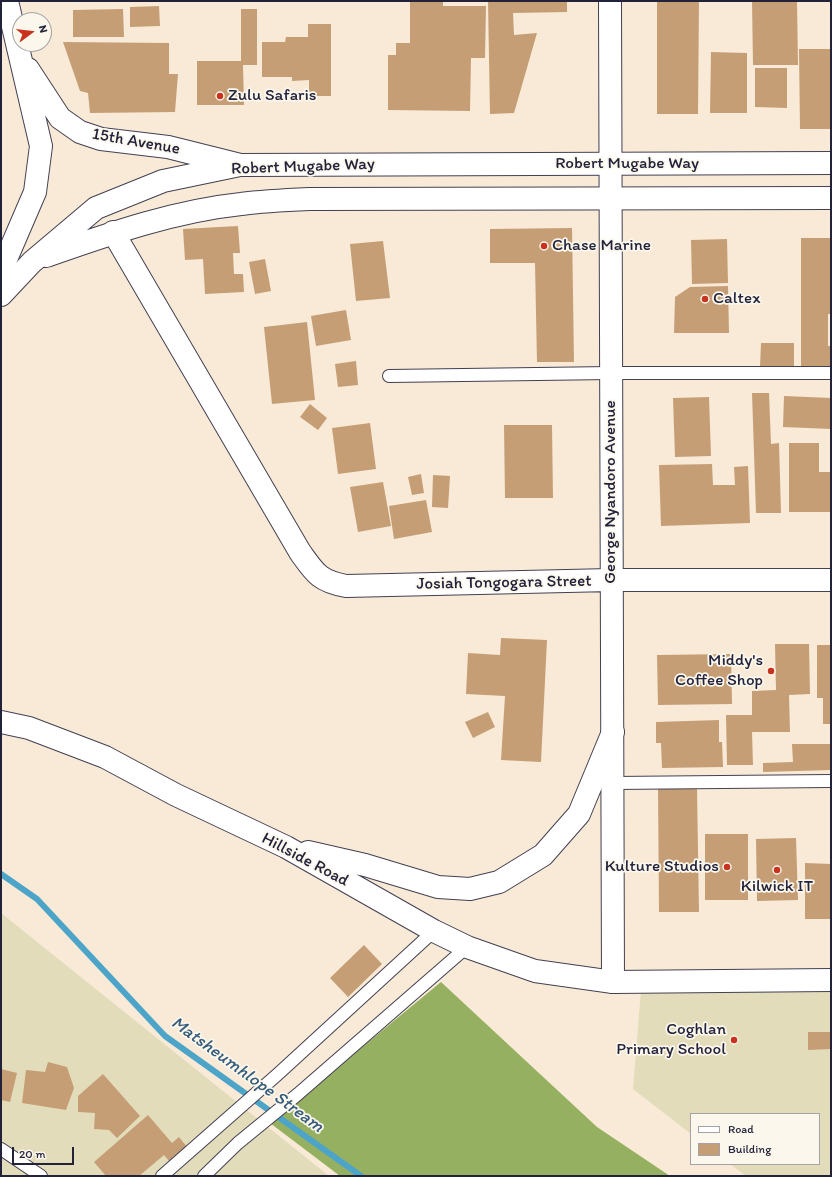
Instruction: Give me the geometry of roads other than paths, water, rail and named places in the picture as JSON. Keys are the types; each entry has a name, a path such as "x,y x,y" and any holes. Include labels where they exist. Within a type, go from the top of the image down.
{"street":[{"name":"15th Avenue","path":"1,271 16,232 35,192 41,146 7,1"},
{"name":"George Nyandoro Avenue","path":"610,1 613,982"},
{"name":"15th Avenue","path":"20,56 60,118 80,132 101,139 168,147 240,165"},
{"name":"Robert Mugabe Way","path":"32,262 96,208 163,182 240,165 831,163"},
{"name":"Robert Mugabe Way","path":"32,262 113,232 172,217 240,204 311,198 831,198"},
{"name":"Josiah Tongogara Street","path":"113,232 300,552 314,572 329,583 346,586 611,580 831,580"},
{"path":"1,295 32,262"},
{"name":"Hillside Road","path":"1,722 29,728 105,757 176,796 286,847 434,931 467,947 535,971 613,982 831,980"},
{"path":"286,847 365,864 438,887 470,889 499,882 543,855 579,814 613,732"}],"lane":[{"path":"389,376 610,373 831,373"},
{"path":"613,783 831,781"},
{"path":"162,1176 278,1074 434,931"},
{"path":"204,1176 238,1143 298,1094 467,947"},
{"path":"1,1149 41,1176"}],"waterway":[{"name":"Matsheumhlope Stream","path":"1,874 37,899 165,1036 361,1176"}],"place":[{"name":"Zulu Safaris","path":"220,96"},
{"name":"Chase Marine","path":"544,246"},
{"name":"Caltex","path":"705,299"},
{"name":"Middy's Coffee Shop","path":"771,671"},
{"name":"Kulture Studios","path":"727,867"},
{"name":"Kilwick IT","path":"777,870"},
{"name":"Coghlan Primary School","path":"734,1040"}]}
